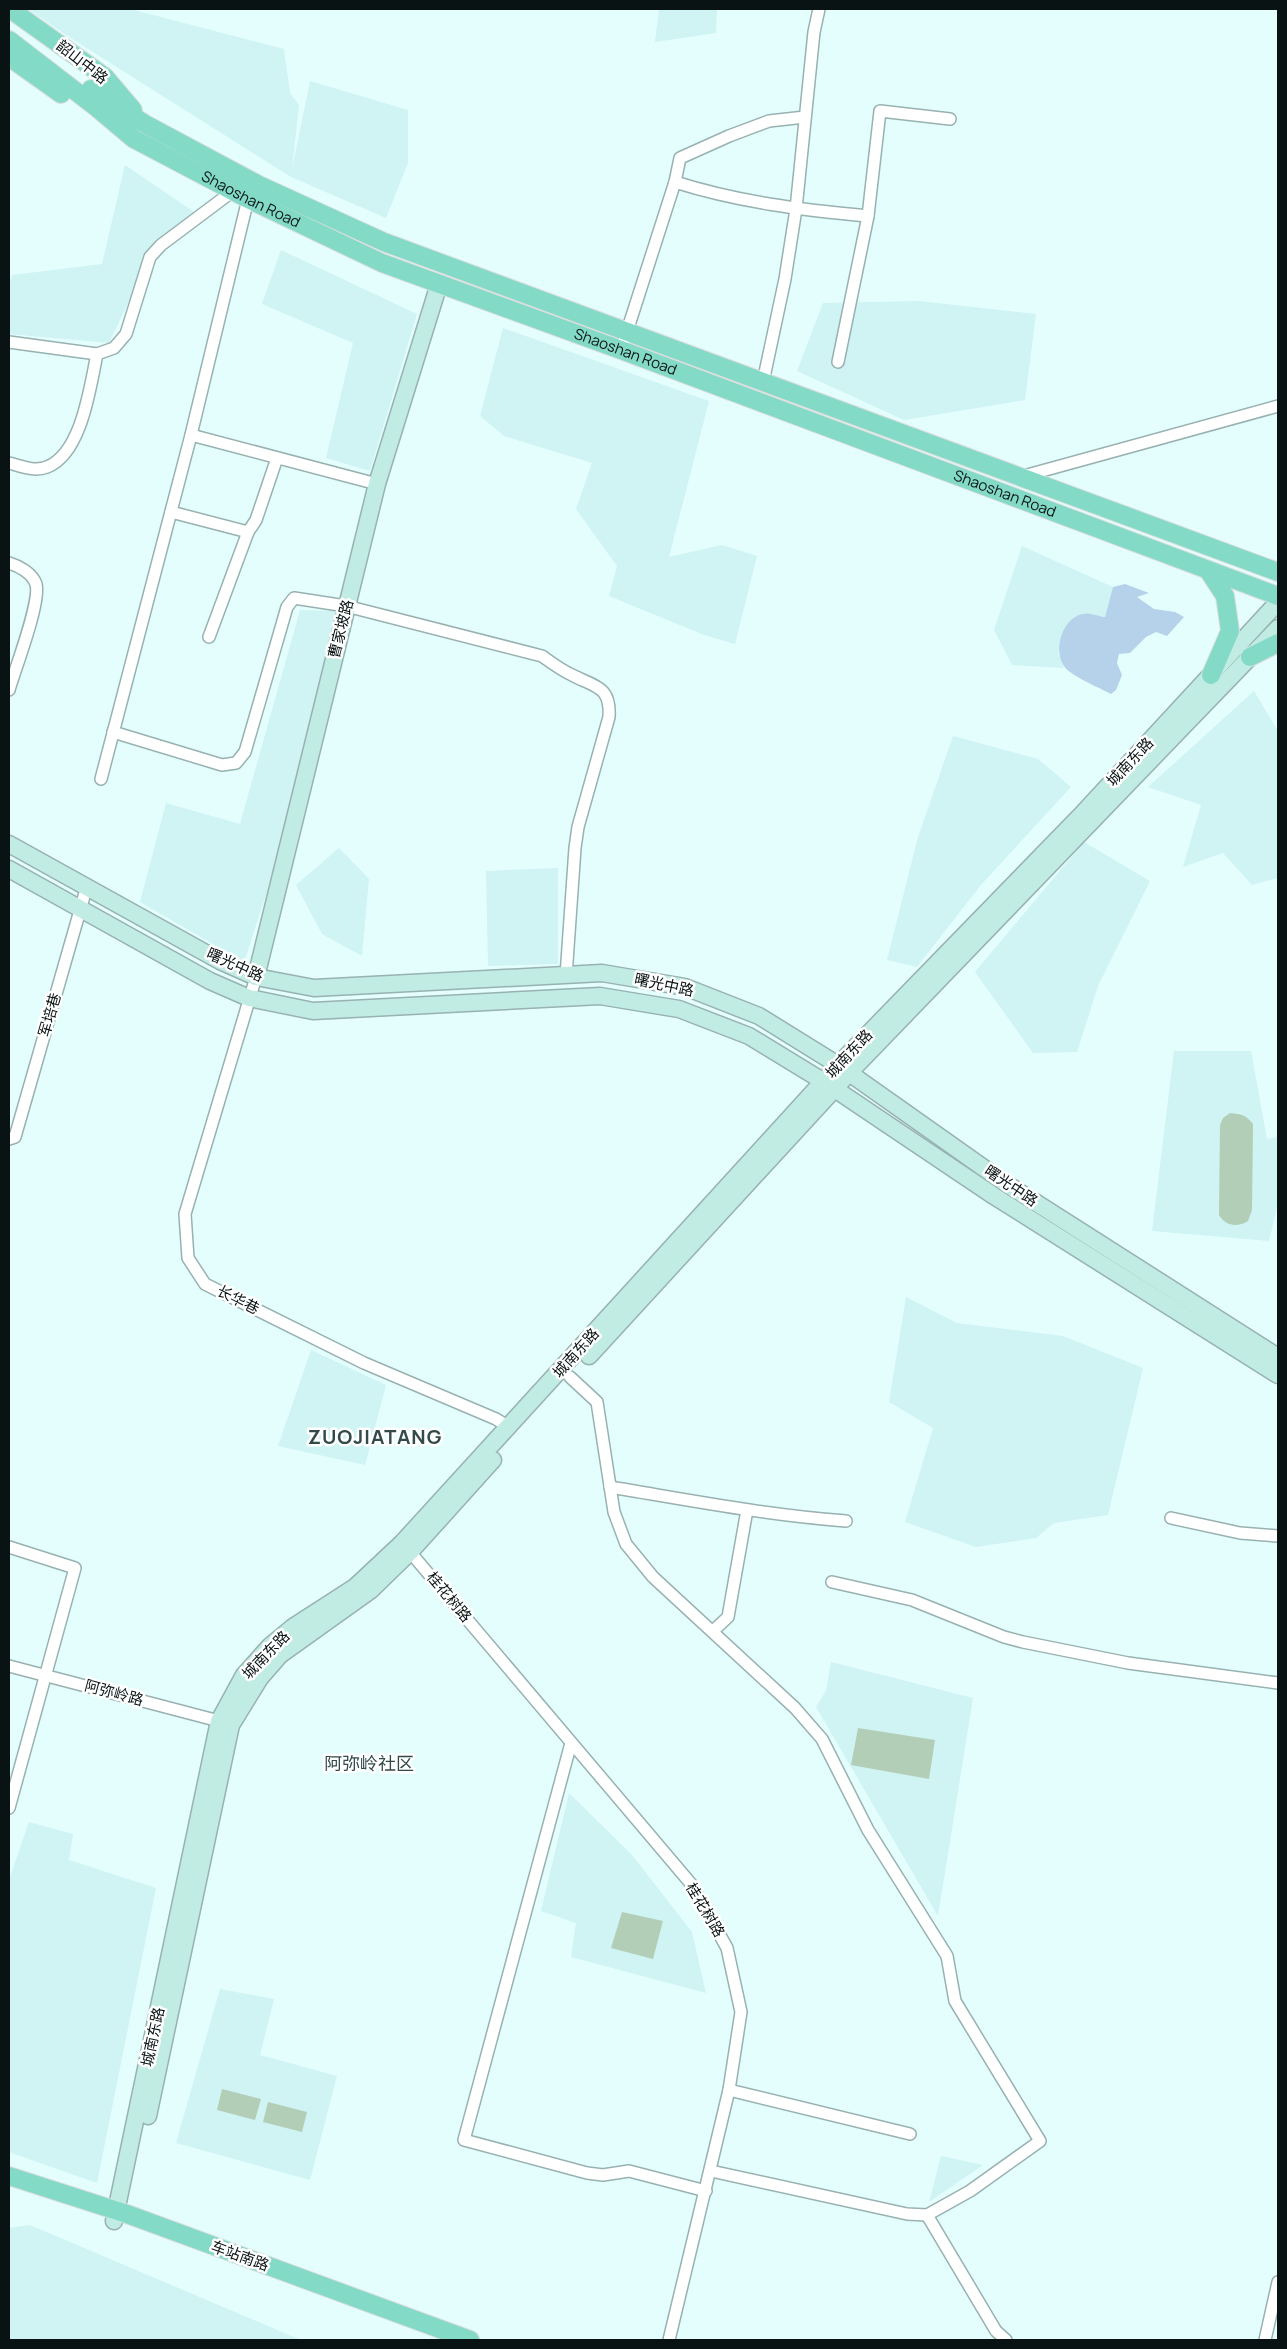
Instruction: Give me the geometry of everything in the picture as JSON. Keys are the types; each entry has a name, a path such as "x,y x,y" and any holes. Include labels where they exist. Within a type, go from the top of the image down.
{"main road":[{"name":"韶山中路","path":"10,9 105,77 145,124"},
{"name":"Shaoshan Road","path":"9,31 100,103 134,139 241,195 382,263 622,350 1278,596"},
{"name":"Shaoshan Road","path":"9,40 100,103 145,124 259,185 384,242 1278,572"},
{"path":"9,57 108,127 134,139"},
{"name":"曹家坡路","path":"256,977 377,484 439,284"},
{"path":"1245,560 1278,558"},
{"path":"1208,570 1225,596 1230,631 1211,675"},
{"name":"城南东路","path":"120,2218 220,1721 244,1675 270,1646 293,1628 346,1594 407,1547 570,1377 843,1069 1278,602"},
{"name":"城南东路","path":"843,1069 1278,628"},
{"path":"1250,657 1278,643"},
{"name":"曙光中路","path":"9,844 220,961 256,977 314,988 602,973 684,987 759,1016 843,1069 1005,1183 1278,1357"},
{"name":"曙光中路","path":"9,869 210,981 250,998 312,1011 600,996 679,1009 749,1036 829,1086 994,1196 1278,1375"},
{"name":"城南东路","path":"120,2218 231,1725 260,1678 280,1655 371,1590 509,1427 829,1086"},
{"name":"车站南路","path":"9,2176 436,2340"},
{"name":"车站南路","path":"9,2188 120,2218 470,2340"}],"street":[{"path":"763,382 796,209 814,32 819,9"},
{"path":"838,362 868,216 880,111 950,119"},
{"path":"622,350 675,182 680,158 729,136 769,122 805,117"},
{"path":"675,182 716,195 796,209 868,216"},
{"path":"9,342 97,354 114,348 126,334 150,257 161,245 241,195"},
{"path":"101,779 191,435 241,195"},
{"path":"9,463 28,469 46,468 59,460 83,421 97,354"},
{"path":"1020,477 1278,406"},
{"path":"191,435 377,484"},
{"path":"208,638 248,532 256,520 277,458"},
{"path":"171,512 248,532"},
{"path":"9,563 28,572 36,584 36,600 9,690"},
{"path":"113,732 222,765 236,763 245,752 287,607 294,598 346,606 542,656 560,669 594,684 607,696 610,703 609,717 578,827 566,976"},
{"name":"军培巷","path":"9,1139 16,1138 87,886"},
{"name":"长华巷","path":"256,977 185,1214 188,1258 205,1284 364,1363 496,1419 509,1427"},
{"path":"570,1377 597,1402 614,1512 626,1544 653,1577 795,1708 822,1739 868,1830 947,1956 956,2001 1040,2141 970,2191 927,2215 907,2214 711,2171"},
{"path":"610,1487 796,1518 846,1521"},
{"path":"713,1632 728,1617 746,1510"},
{"path":"1171,1518 1240,1533 1278,1536"},
{"path":"9,1547 75,1568 47,1675 11,1790 9,1808"},
{"name":"桂花树路","path":"407,1547 692,1885 727,1948 742,2012 729,2090 711,2171 668,2340"},
{"path":"832,1582 912,1600 1004,1637 1023,1642 1128,1663 1278,1683"},
{"name":"阿弥岭路","path":"9,1666 220,1721"},
{"path":"571,1743 464,2140 587,2173 603,2175 629,2171 706,2191"},
{"path":"729,2090 910,2134"},
{"path":"927,2215 996,2331 1006,2340"},
{"path":"1265,2340 1278,2282"}],"shaded area":[{"path":"28,9 130,9 284,49 290,93 299,105 292,169 310,81 408,110 408,163 386,218 291,177"},
{"path":"659,9 717,9 716,33 655,42"},
{"path":"125,165 200,216 150,257 109,343 9,334 9,286 12,275 102,264"},
{"path":"281,250 417,314 370,471 326,458 353,343 262,304"},
{"path":"919,301 1036,314 1025,400 904,420 797,371 823,303"},
{"path":"503,328 709,401 669,557 722,545 757,556 735,644 704,635 609,596 617,566 576,509 592,463 504,436 480,416"},
{"path":"1022,546 1113,587 1105,617 1083,613 1058,653 1064,668 1012,665 994,630"},
{"path":"1125,584 1149,593 1137,597 1154,609 1175,612 1184,617 1167,636 1156,632 1146,637 1130,653 1119,654 1117,663 1122,675 1116,690 1111,694 1067,670 1059,652 1061,636 1069,622 1075,617 1087,613 1105,617 1113,587"},
{"path":"300,610 336,611 278,858 244,962 140,902 166,803 240,824"},
{"path":"1254,691 1278,731 1278,878 1252,885 1223,853 1183,867 1201,805 1148,787"},
{"path":"953,736 1038,759 1071,787 980,886 917,967 887,960 918,837"},
{"path":"1084,842 1150,881 1098,986 1077,1052 1033,1053 975,972"},
{"path":"339,848 369,879 362,956 322,934 296,885"},
{"path":"558,868 558,964 488,966 486,871"},
{"path":"1174,1051 1251,1051 1267,1139 1278,1137 1278,1202 1269,1241 1152,1231"},
{"path":"906,1297 957,1323 1063,1336 1143,1368 1108,1515 1054,1523 1036,1538 976,1547 905,1522 933,1428 889,1402"},
{"path":"311,1350 386,1385 365,1465 278,1446"},
{"path":"831,1662 973,1698 938,1916 816,1707 826,1691"},
{"path":"569,1793 632,1855 692,1932 706,1993 571,1957 576,1923 541,1911"},
{"path":"29,1822 73,1834 69,1860 156,1888 97,2183 9,2152 9,1880"},
{"path":"220,1989 274,1999 260,2055 337,2076 310,2180 176,2143"},
{"path":"941,2156 983,2165 929,2202"},
{"path":"30,2225 301,2340 9,2340 9,2228"}],"green space":[{"path":"1230,1113 1243,1116 1253,1124 1252,1210 1248,1221 1236,1225 1225,1222 1219,1215 1220,1125 1223,1118"},
{"path":"858,1728 935,1740 929,1779 851,1765"},
{"path":"622,1912 663,1921 653,1959 611,1948"},
{"path":"222,2089 261,2099 255,2120 217,2110"},
{"path":"268,2102 307,2112 302,2132 263,2122"}],"district":[{"name":"ZUOJIATANG","path":"375,1437"},
{"name":"阿弥岭社区","path":"369,1764"}]}
